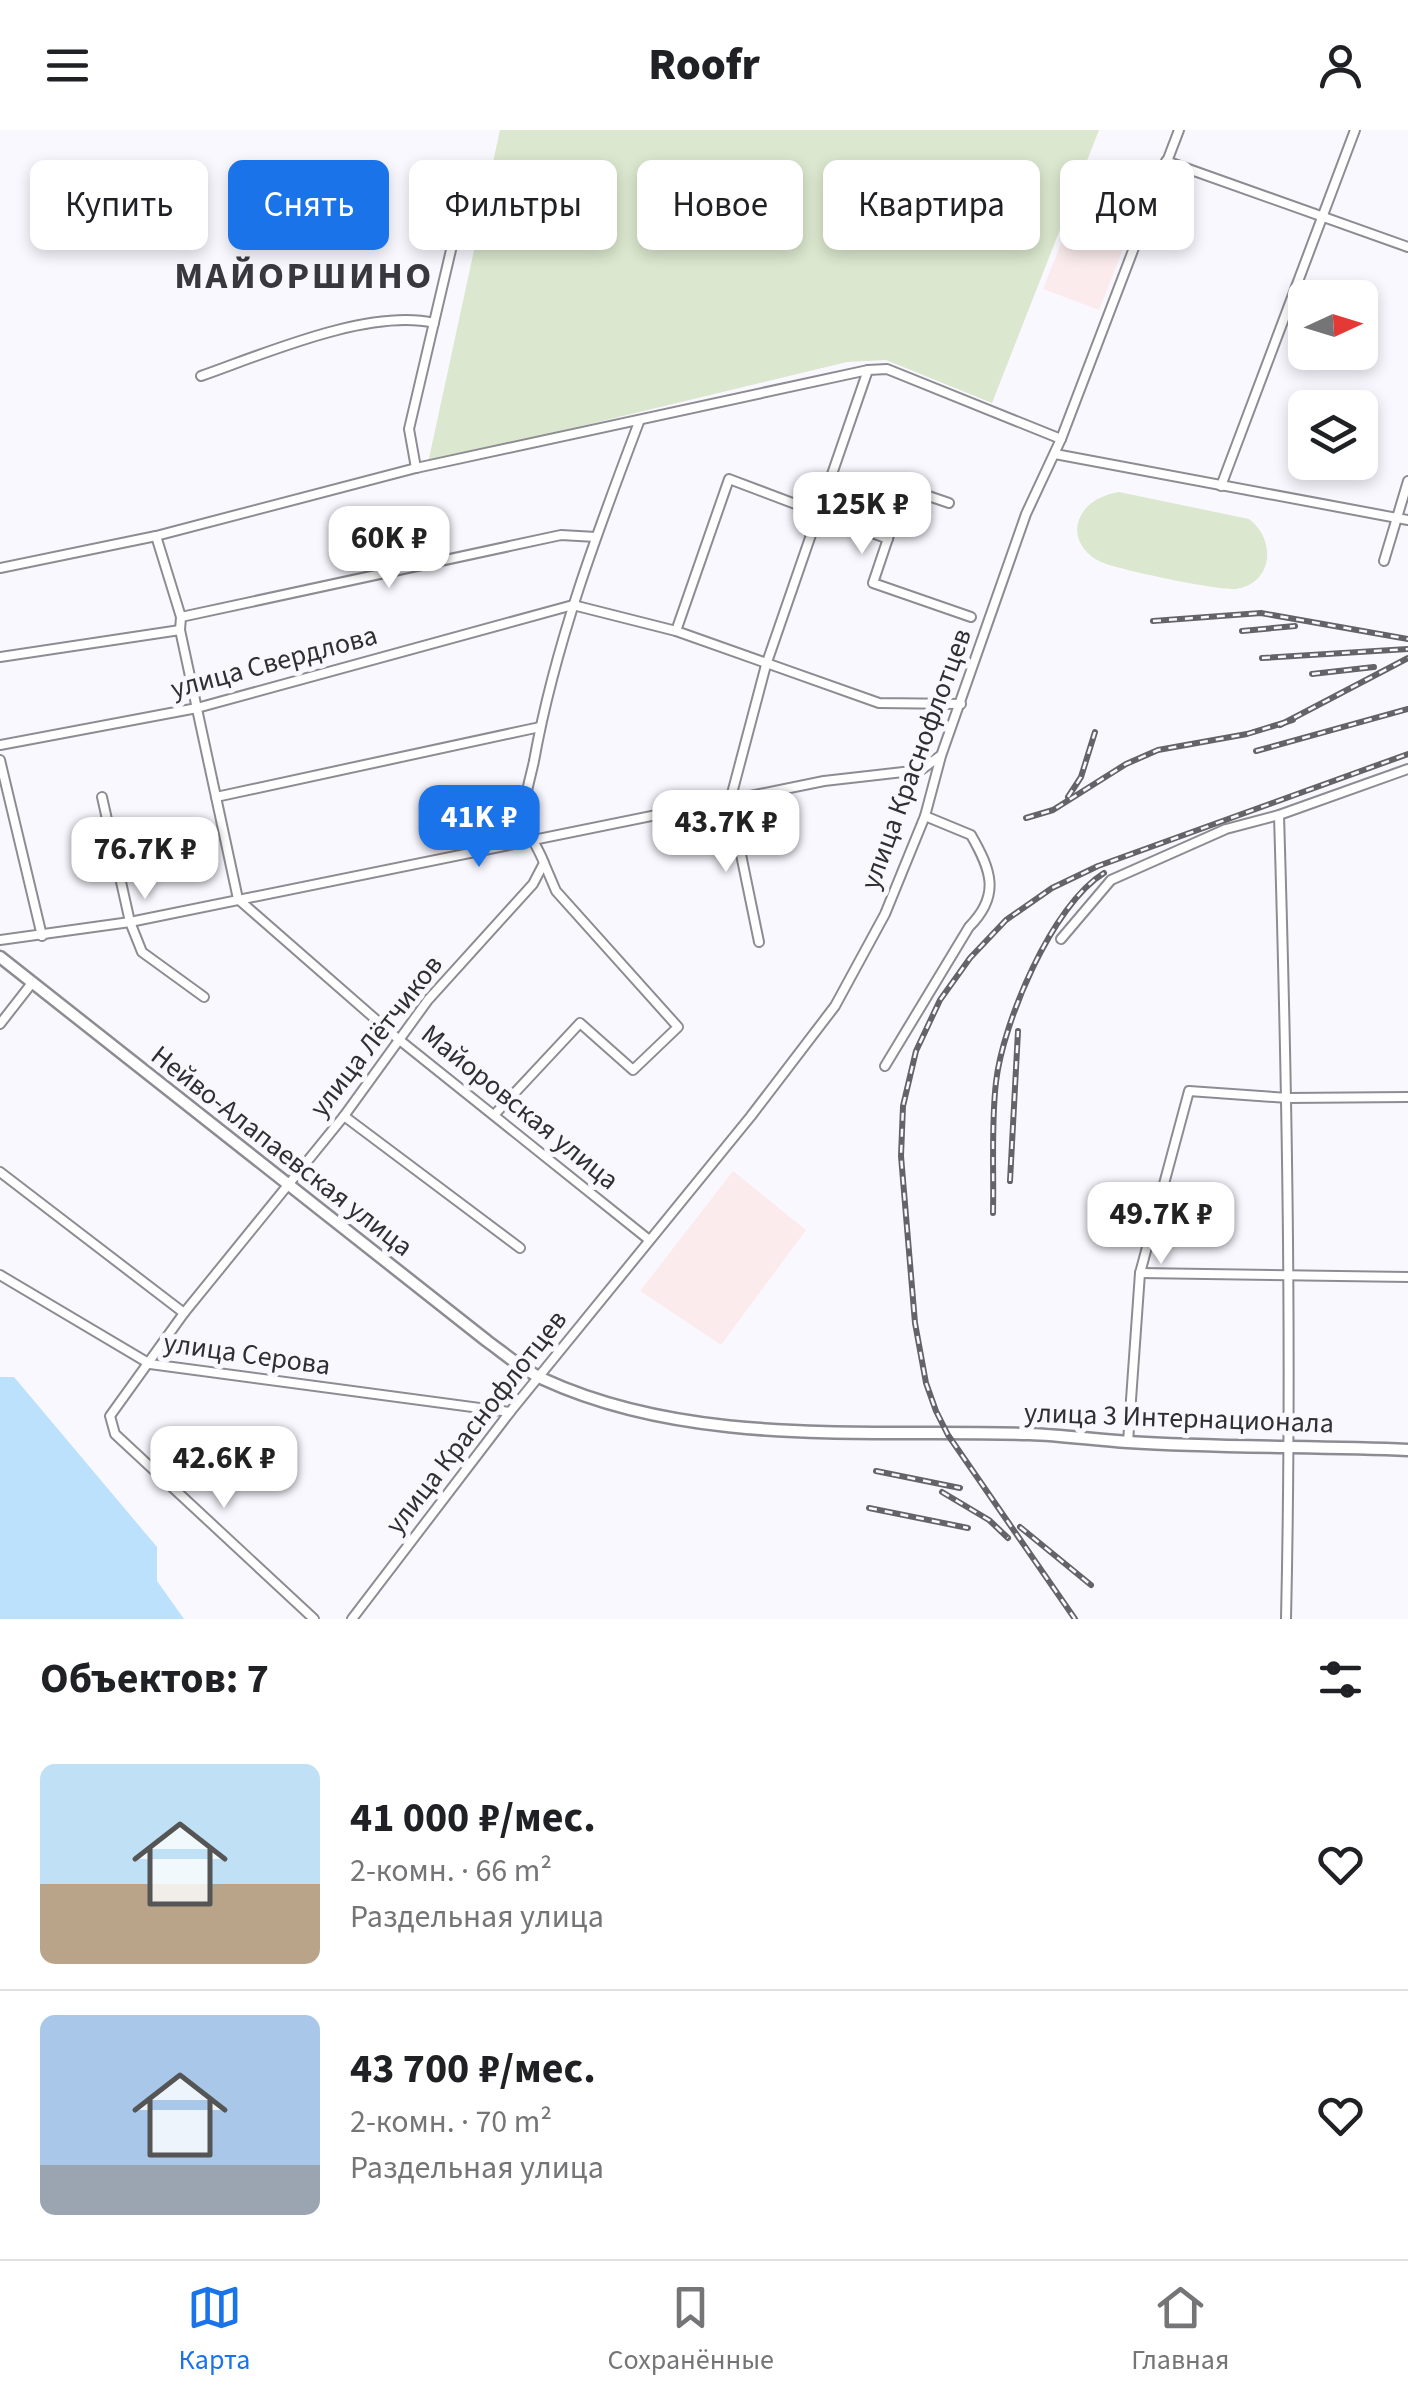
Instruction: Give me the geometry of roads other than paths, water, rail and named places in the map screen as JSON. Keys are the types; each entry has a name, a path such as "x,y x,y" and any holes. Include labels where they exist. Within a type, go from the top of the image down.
{"main road":[{"name":"Нейво-Алапаевская улица","path":"0,957 538,1378"},
{"name":"улица 3 Интернационала","path":"538,1378 654,1414 714,1423 859,1433 1032,1434 1128,1442 1408,1450"}],"street":[{"name":"улица Краснофлотцев","path":"1166,160 1179,130"},
{"path":"1221,486 1354,130"},
{"path":"1194,171 1408,247"},
{"path":"416,468 409,430 451,250"},
{"name":"улица Краснофлотцев","path":"352,1619 510,1412 751,1116 835,1006 884,914 924,816 940,756 1026,514 1061,440 1133,250"},
{"path":"201,376 338,330 410,318 434,323"},
{"path":"0,568 156,536 416,468 868,370 886,369 1061,440"},
{"path":"759,942 730,800 766,665 868,370"},
{"path":"494,1115 580,1023 632,1070 678,1027 556,891 536,840 526,828 524,812 540,727 573,605 639,422"},
{"path":"1054,454 1408,520"},
{"path":"676,631 729,479 888,539"},
{"path":"1384,561 1408,481"},
{"path":"948,503 905,488 874,583 971,617"},
{"path":"180,617 560,535 596,537"},
{"path":"156,536 180,617 238,898"},
{"name":"улица Свердлова","path":"0,744 197,708 573,605 676,631 879,703 961,704"},
{"path":"0,657 180,630"},
{"path":"216,797 540,727"},
{"path":"0,940 130,922 730,800 824,782 921,770 940,756"},
{"path":"0,760 42,936"},
{"path":"1061,939 1111,880 1226,829 1279,815 1408,769"},
{"path":"102,798 130,922 142,952 204,996"},
{"path":"1279,815 1288,1098 1290,1445 1286,1619"},
{"path":"885,1066 969,927 986,910 989,892 990,871 971,834 924,816"},
{"name":"улица Лётчиков","path":"314,1619 114,1434 110,1416 184,1313 344,1116 398,1038 520,901 544,863"},
{"name":"Майоровская улица","path":"238,898 398,1038 648,1239"},
{"path":"0,1024 32,983"},
{"path":"1128,1442 1140,1273 1189,1091 1288,1098 1408,1098"},
{"path":"344,1116 520,1248"},
{"path":"0,1172 184,1313"},
{"path":"1140,1273 1408,1277"},
{"name":"улица Серова","path":"0,1275 150,1364 510,1412"}],"water":[{"path":"0,1377 14,1377 157,1547 157,1581 184,1619 0,1619"}],"railway":[{"path":"1153,621 1261,613 1408,639"},
{"path":"1242,631 1295,626"},
{"path":"1262,658 1408,649"},
{"path":"1280,725 1408,658"},
{"path":"1312,674 1374,667"},
{"path":"1256,751 1408,709"},
{"path":"1026,818 1053,810 1126,764 1158,750 1247,734 1293,720"},
{"path":"1068,797 1081,777 1095,732"},
{"path":"1075,1619 948,1435 926,1383 915,1323 901,1156 903,1106 916,1051 940,1000 970,958 1006,920 1052,888 1098,866 1408,754"},
{"path":"993,1213 994,1098 1009,1029 1049,937 1066,911 1104,873"},
{"path":"1010,1181 1018,1031"},
{"path":"876,1471 960,1488"},
{"path":"942,1492 989,1520 1008,1538"},
{"path":"869,1508 968,1528"},
{"path":"1020,1527 1091,1585"}],"district":[{"name":"МАЙОРШИНО","path":"304,276"}]}
